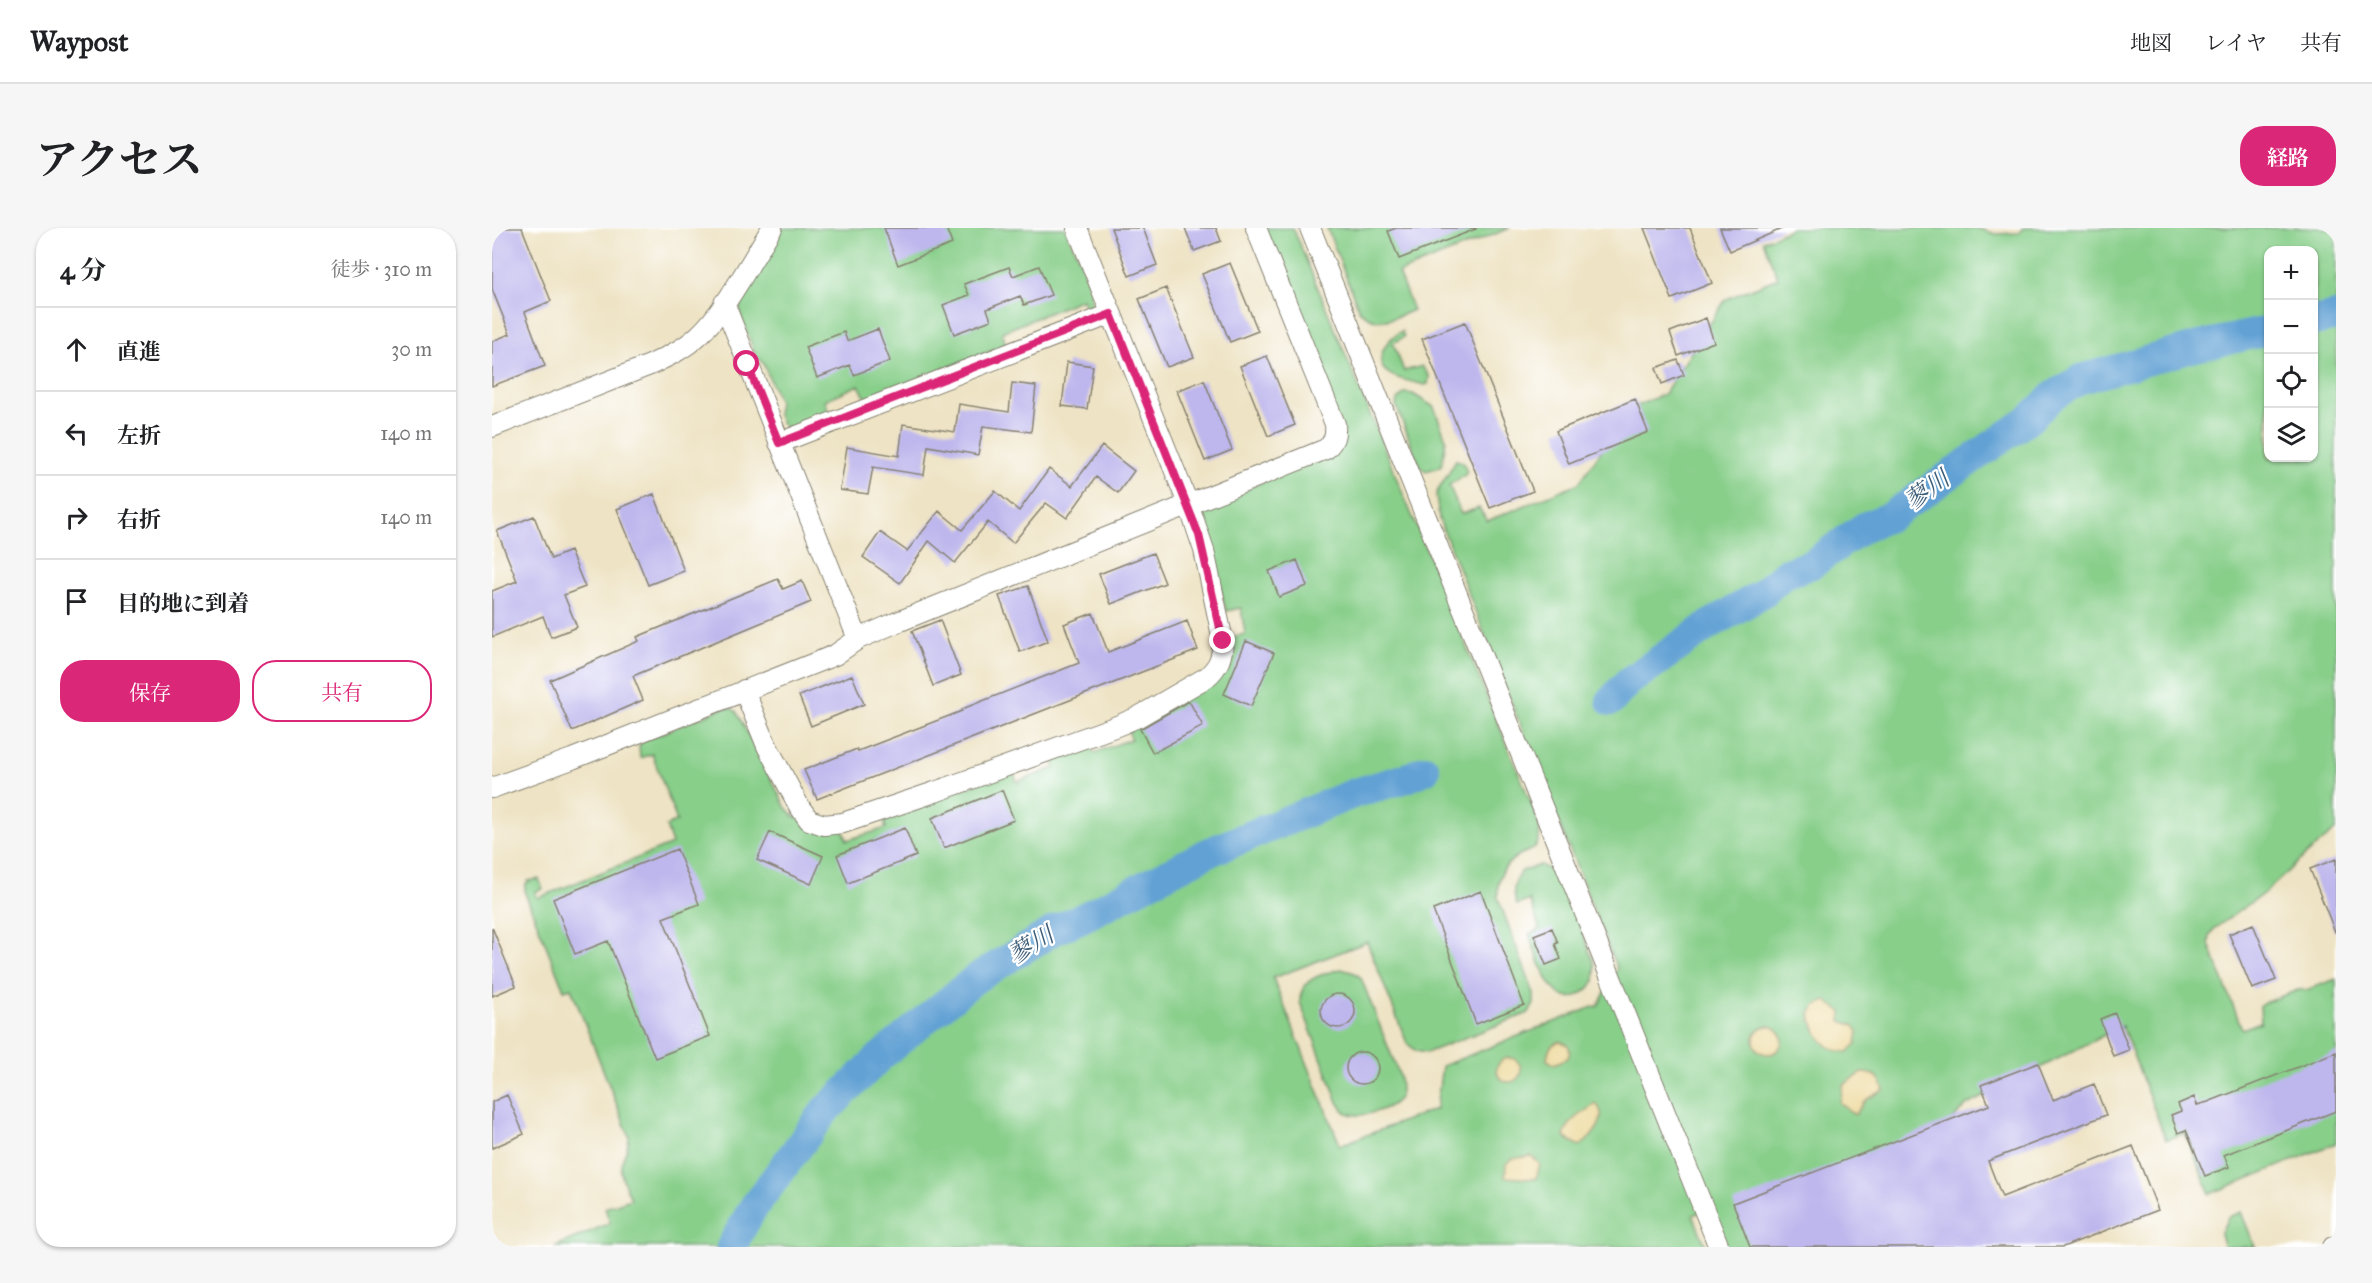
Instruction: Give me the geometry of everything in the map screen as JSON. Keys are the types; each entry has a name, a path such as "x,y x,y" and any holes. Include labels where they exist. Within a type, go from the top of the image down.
{"lane":[{"path":"492,427 673,354 704,331 772,228"},
{"path":"744,690 767,746 798,806 809,820 824,825 843,823 935,792 1138,717 1207,677 1216,669 1222,657 1223,641 1204,550 1189,506 1077,228"},
{"path":"492,788 572,759 836,655 858,639 1326,449 1333,442 1336,433 1335,424 1256,228"},
{"path":"1310,228 1719,1247"},
{"path":"724,303 858,639"},
{"path":"779,443 1111,314"}],"green space":[{"path":"782,228 1065,228 1089,285 1091,307 1088,315 1082,299 1002,332 1006,345 867,401 859,385 825,400 830,415 788,429 782,424 777,413 779,402 763,363 756,356 741,317 739,299 746,281"},
{"path":"1262,228 1293,228 1531,803 1540,834 1536,846 1515,858 1505,867 1498,885 1498,898 1534,994 1534,1004 1529,1013 1426,1053 1416,1051 1407,1043 1367,942 1273,978 1340,1145 1436,1109 1442,1066 1598,1006 1617,969 1439,519 1436,494 1456,460 1463,462 1467,472 1449,485 1461,514 1479,508 1487,521 1579,483 1630,409 1664,394 1726,299 1778,278 1763,241 1792,228 1976,228 1996,234 2019,233 2023,228 2336,228 2336,830 2267,891 2214,929 2210,935 2209,944 2242,1029 2261,1022 2260,1006 2266,1002 2336,979 2336,1143 2210,1194 2185,1133 2166,1140 2122,1026 1967,1105 1829,1244 1829,1247 1727,1247 1711,1207 1693,1215 1706,1247 554,1247 610,1223 605,1208 631,1199 621,1173 629,1136 571,988 564,990 525,893 525,886 528,881 539,879 543,889 535,892 538,898 672,844 666,826 677,821 652,754 640,758 639,746 643,741 723,708 731,708 736,711 786,808 795,817 843,829 847,840 886,828 883,817 1013,771 1017,782 1055,768 1051,756 1089,741 1094,753 1131,739 1127,726 1224,673 1230,656 1231,637 1245,634 1241,608 1226,611 1203,517 1204,509 1335,448"},
{"path":"1327,228 1510,228 1398,273 1413,310 1392,319 1378,320 1365,316 1359,310"},
{"path":"1402,331 1404,337 1393,343 1404,371 1422,366 1429,376 1428,384 1396,377 1383,368 1381,356 1383,350 1392,338"},
{"path":"1405,393 1413,394 1434,407 1446,439 1442,464 1439,467 1426,471 1420,467 1396,405 1397,400"},
{"path":"1540,865 1556,872 1562,879 1595,965 1595,981 1582,994 1570,998 1560,994 1552,986 1539,960 1529,934 1540,930 1530,900 1517,905 1515,900 1514,887 1519,875 1522,871"},
{"path":"1341,969 1355,973 1361,978 1400,1077 1401,1094 1397,1101 1384,1109 1368,1114 1353,1115 1340,1106 1300,1002 1301,994 1308,982 1320,975"},
{"path":"2241,1212 2255,1247 2224,1247 2220,1235 2228,1217"}],"sand":[{"path":"1826,1001 1842,1012 1841,1021 1853,1025 1858,1031 1856,1044 1848,1052 1833,1049 1827,1045 1814,1028 1810,1013 1816,1005"},
{"path":"1768,1026 1778,1030 1782,1040 1778,1050 1768,1054 1758,1050 1754,1040 1758,1030"},
{"path":"1560,1041 1568,1045 1570,1051 1568,1058 1554,1064 1547,1060 1548,1053 1552,1046"},
{"path":"1509,1058 1514,1059 1520,1065 1520,1075 1514,1081 1509,1082 1504,1081 1498,1075 1497,1070 1498,1065 1504,1059"},
{"path":"1862,1073 1877,1077 1884,1090 1866,1100 1855,1115 1840,1103 1843,1085"},
{"path":"1596,1104 1600,1109 1600,1121 1590,1138 1580,1146 1564,1137 1572,1121"},
{"path":"1531,1156 1540,1164 1536,1179 1505,1177 1506,1164 1512,1159"}],"building":[{"path":"492,228 522,228 551,301 525,312 545,366 492,386 492,341 510,334 492,289"},
{"path":"884,228 946,228 952,244 898,265"},
{"path":"1111,228 1143,228 1157,265 1129,276"},
{"path":"1185,228 1216,228 1221,241 1194,251"},
{"path":"1396,228 1476,229 1399,259 1388,231"},
{"path":"1644,228 1690,228 1712,283 1672,299"},
{"path":"1720,228 1784,228 1730,251"},
{"path":"1230,263 1258,331 1230,342 1202,274"},
{"path":"1039,266 1051,295 1024,305 1020,296 987,309 991,320 954,334 943,305 969,295 964,284 1009,267 1013,276"},
{"path":"1166,288 1194,357 1167,367 1139,299"},
{"path":"1706,318 1714,342 1678,356 1670,332"},
{"path":"1465,322 1533,491 1490,508 1422,339"},
{"path":"878,329 890,361 854,375 850,365 817,378 805,347 844,332 847,341"},
{"path":"1267,356 1295,425 1268,436 1240,366"},
{"path":"1678,360 1684,375 1662,384 1656,368"},
{"path":"1067,362 1093,366 1087,409 1062,406"},
{"path":"1204,380 1232,450 1205,461 1177,391"},
{"path":"1012,383 1036,386 1031,432 983,426 978,455 928,446 924,475 873,467 868,494 840,490 847,447 899,456 903,424 955,432 959,404 1009,412"},
{"path":"1635,399 1648,432 1569,464 1556,431"},
{"path":"1102,446 1134,471 1118,493 1096,477 1067,518 1046,503 1013,543 988,522 955,563 929,541 900,583 863,557 880,532 907,551 939,511 962,530 995,491 1019,511 1049,469 1072,486"},
{"path":"654,494 684,571 648,585 617,509"},
{"path":"534,516 551,559 570,551 585,587 564,595 577,627 551,637 543,616 492,637 492,591 517,581 497,531"},
{"path":"1153,553 1165,583 1111,604 1099,574"},
{"path":"1297,560 1307,586 1279,597 1269,571"},
{"path":"778,579 783,589 802,581 811,602 633,676 643,700 572,731 550,680 639,641 637,637"},
{"path":"1028,586 1048,641 1020,652 999,596"},
{"path":"1093,613 1108,652 1187,621 1198,650 817,799 804,770 962,711 962,709 1079,663 1064,624"},
{"path":"940,620 961,675 933,686 912,631"},
{"path":"1246,641 1274,653 1251,706 1224,694"},
{"path":"852,675 864,704 811,726 799,696"},
{"path":"1189,701 1203,726 1153,753 1140,729"},
{"path":"1002,790 1014,820 944,848 932,818"},
{"path":"905,828 916,856 848,883 837,855"},
{"path":"770,832 823,856 811,884 757,860"},
{"path":"677,849 699,904 663,918 710,1036 655,1058 608,941 575,954 553,899"},
{"path":"2336,859 2336,932 2335,932 2310,869"},
{"path":"1481,891 1524,1005 1476,1024 1433,910"},
{"path":"2253,924 2276,980 2252,989 2229,934"},
{"path":"492,927 516,986 492,996"},
{"path":"1552,928 1561,959 1546,965 1534,935"},
{"path":"1338,994 1350,999 1355,1011 1350,1023 1338,1028 1326,1023 1321,1011 1326,999"},
{"path":"2115,1013 2129,1050 2113,1056 2100,1019"},
{"path":"1362,1052 1374,1056 1378,1068 1374,1080 1362,1084 1350,1080 1346,1068 1350,1056"},
{"path":"2336,1052 2336,1111 2224,1155 2229,1167 2205,1176 2186,1130 2178,1133 2171,1115 2181,1111 2178,1104 2194,1097 2197,1105 2208,1102"},
{"path":"2038,1063 2053,1100 2094,1084 2106,1115 1988,1161 2002,1197 2133,1146 2158,1210 2063,1247 1750,1247 1733,1203 1989,1105 1981,1085"},
{"path":"507,1095 524,1134 492,1148 492,1102"}],"waterway":[{"name":"蓼川","path":"2318,320 2336,316"},
{"name":"蓼川","path":"1611,701 1628,682 1709,625 1762,594 1784,574 1812,564 1864,527 1891,516 2028,420 2053,396 2081,379 2199,346 2264,332"},
{"name":"蓼川","path":"731,1247 753,1208 825,1111 881,1056 975,979 1053,931 1207,853 1355,793 1407,778 1425,770"}],"route":[{"path":"747,364 779,443 1111,314 1199,535 1223,641"}]}
